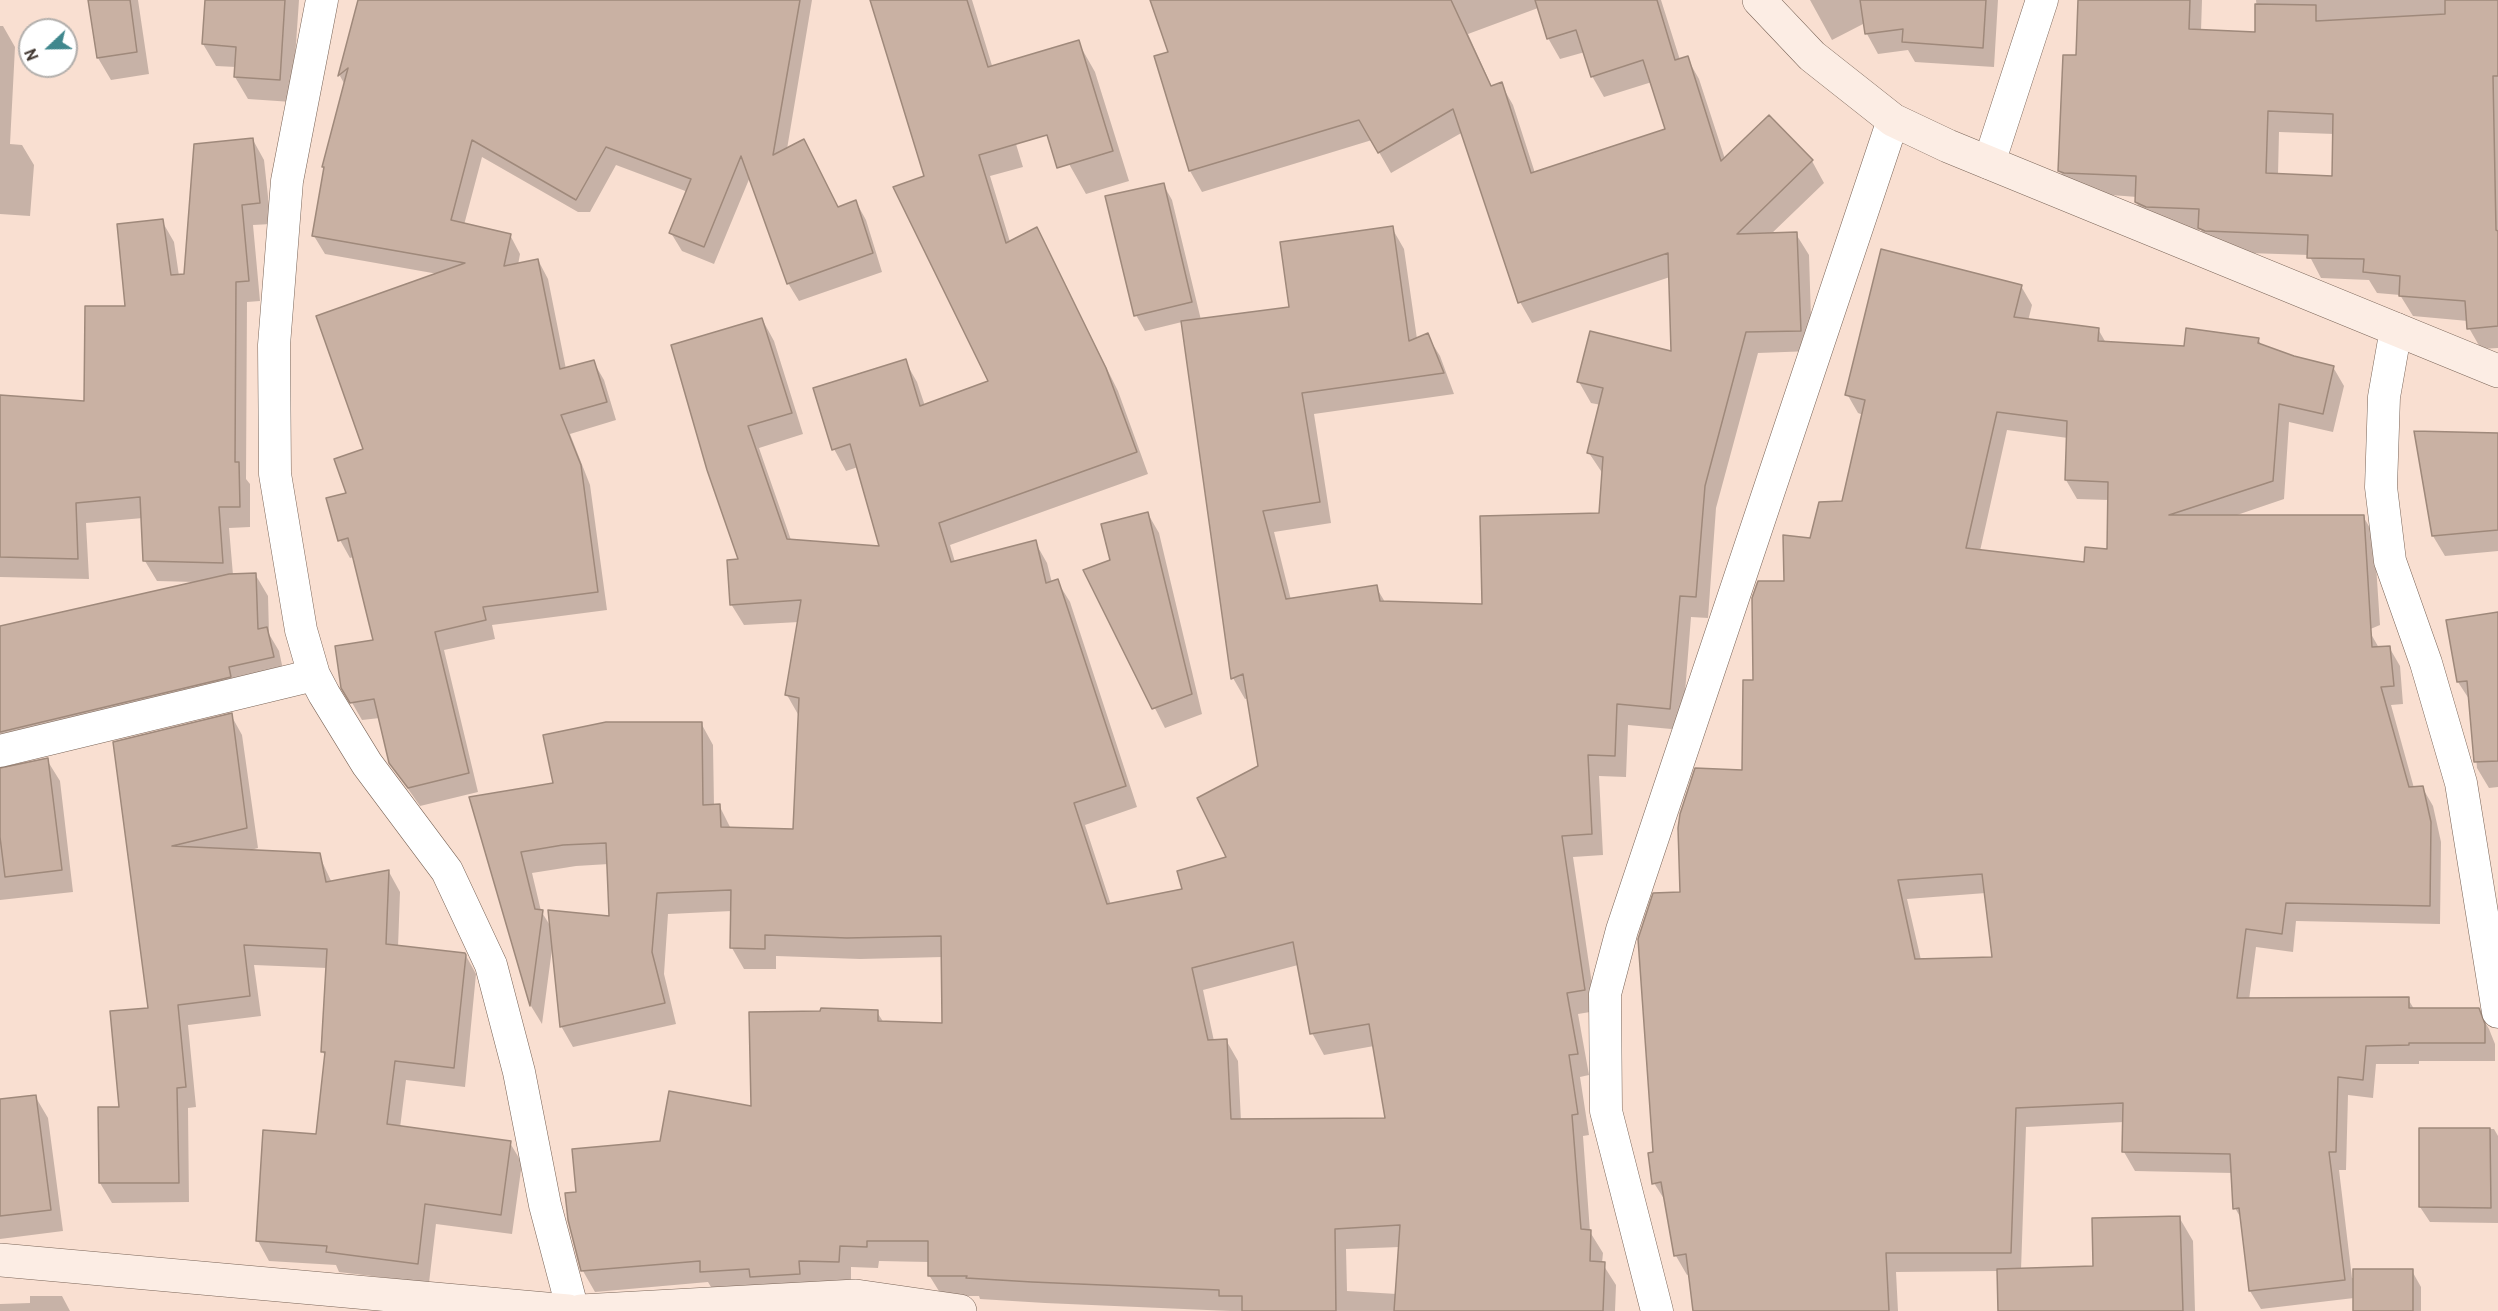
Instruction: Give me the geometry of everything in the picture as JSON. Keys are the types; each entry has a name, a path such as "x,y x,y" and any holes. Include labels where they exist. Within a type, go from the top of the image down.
{"street":[{"path":"322,0 287,181 274,345 275,474 301,630 314,675 367,764 447,871 491,965 519,1072 545,1204 573,1311"},
{"path":"1759,0 1812,56 1893,120 1989,164 2498,371"},
{"path":"1989,164 2042,0"},
{"path":"1657,1311 1606,1111 1605,994 1622,930 1893,120"},
{"path":"2396,329 2384,397 2381,487 2390,561 2426,663 2461,783 2498,1012"},
{"path":"0,751 314,675"},
{"path":"0,1260 568,1311"},
{"path":"581,1311 856,1296 960,1311"}],"building":[{"path":"88,0 130,0 137,52 97,58"},
{"path":"205,0 285,0 280,80 234,77 236,47 202,44"},
{"path":"358,0 800,0 773,155 804,139 838,207 856,200 873,253 787,284 741,156 704,247 669,233 691,179 606,147 576,200 472,140 451,220 511,234 504,266 538,259 560,369 594,360 607,402 561,415 581,465 598,592 483,607 486,620 435,632 469,773 408,788 389,763 374,699 350,703 341,688 335,646 373,640 348,538 338,541 326,498 346,493 334,459 363,449 316,316 465,263 312,236 324,167 322,167 348,68 338,76"},
{"path":"870,0 967,0 988,67 1079,40 1113,151 1057,168 1047,135 979,155 1006,243 1037,227 1106,368 1137,452 939,523 951,562 1036,540 1046,583 1058,579 1126,786 1074,803 1107,904 1182,889 1177,871 1226,857 1197,798 1258,766 1243,674 1231,679 1181,321 1289,307 1280,242 1393,226 1409,341 1428,333 1444,373 1302,393 1320,502 1263,511 1286,599 1377,585 1380,601 1482,604 1480,516 1599,513 1603,457 1587,453 1603,388 1577,382 1590,331 1671,351 1668,253 1518,303 1453,109 1378,153 1359,120 1189,171 1154,56 1168,52 1150,0 1451,0 1491,86 1502,82 1531,173 1665,129 1643,60 1591,77 1576,30 1547,39 1535,0 1657,0 1675,60 1688,56 1721,161 1769,115 1813,160 1737,234 1797,232 1801,331 1746,332 1705,486 1696,597 1680,596 1670,709 1617,704 1615,756 1588,755 1592,834 1562,836 1585,990 1567,993 1578,1054 1569,1055 1578,1114 1572,1115 1581,1229 1591,1230 1590,1261 1605,1262 1603,1311 1394,1311 1400,1225 1335,1229 1336,1311 1242,1311 1242,1296 1219,1296 1219,1290 1032,1282 966,1278 967,1276 928,1276 928,1241 867,1241 867,1247 840,1246 839,1262 799,1261 800,1274 750,1277 749,1269 700,1272 700,1261 581,1271 568,1220 565,1193 576,1192 572,1149 660,1141 669,1091 751,1106 749,1012 820,1011 821,1008 878,1010 878,1021 942,1023 941,936 847,938 765,935 765,949 730,948 731,890 657,893 652,952 665,1003 560,1027 548,910 609,916 606,843 563,845 521,852 535,909 543,910 530,1006 469,797 553,783 543,735 606,722 702,722 703,805 720,804 721,827 793,829 799,698 785,695 801,600 730,605 727,560 738,559 707,470 671,345 762,318 792,413 748,426 787,539 879,546 850,444 832,450 813,388 906,359 920,406 988,381 893,187 924,176","holes":["1293,942 1310,1034 1369,1024 1385,1118 1231,1119 1227,1039 1208,1040 1192,968"]},
{"path":"1860,0 1986,0 1983,48 1902,42 1903,29 1865,34"},
{"path":"2078,0 2190,0 2189,29 2255,32 2255,4 2316,5 2316,21 2445,14 2445,0 2498,0 2498,76 2493,76 2496,230 2498,231 2498,326 2467,329 2465,301 2399,296 2400,276 2363,272 2364,259 2307,258 2308,235 2205,231 2198,228 2199,209 2146,207 2135,202 2136,176 2058,171 2063,55 2076,55","holes":["2268,111 2333,114 2332,176 2266,173"]},
{"path":"253,138 260,203 242,205 249,281 236,282 235,462 239,462 240,507 219,507 223,563 143,561 140,497 76,503 78,559 0,557 0,395 84,401 85,306 125,306 117,224 163,219 171,275 184,274 194,144"},
{"path":"1164,183 1192,302 1134,316 1105,196"},
{"path":"1881,249 2022,285 2014,317 2099,328 2098,341 2184,346 2186,328 2259,338 2258,343 2294,356 2334,366 2323,414 2279,404 2273,481 2169,515 2364,515 2372,647 2390,646 2394,686 2381,687 2409,787 2423,786 2431,822 2430,906 2286,903 2282,934 2246,929 2237,998 2409,997 2409,1008 2479,1008 2485,1024 2485,1043 2409,1043 2409,1045 2366,1046 2363,1080 2338,1077 2336,1152 2329,1152 2345,1280 2249,1291 2239,1208 2233,1209 2230,1154 2122,1152 2123,1103 2016,1108 2011,1253 1886,1253 1889,1311 1693,1311 1686,1254 1674,1256 1661,1182 1652,1184 1648,1153 1653,1152 1638,939 1653,893 1680,892 1678,828 1680,814 1695,768 1742,770 1743,680 1753,680 1752,598 1758,581 1784,581 1783,535 1810,538 1819,502 1842,501 1865,400 1845,395","holes":["1997,412 2067,421 2065,480 2108,482 2107,549 2085,547 2084,562 1966,548","1982,874 1992,957 1915,959 1898,880"]},
{"path":"2414,431 2498,433 2498,530 2432,536"},
{"path":"1148,512 1192,694 1152,709 1083,570 1110,560 1101,524"},
{"path":"256,573 258,629 267,627 274,657 229,667 231,677 0,732 0,626 229,574"},
{"path":"2498,612 2498,761 2474,762 2467,681 2457,682 2446,620"},
{"path":"232,713 247,828 172,846 320,853 326,882 389,870 386,944 465,953 466,955 454,1068 395,1061 387,1124 511,1141 501,1215 425,1204 418,1264 326,1252 327,1246 256,1241 263,1130 316,1134 325,1052 321,1052 327,949 244,945 250,996 178,1005 186,1087 177,1088 179,1183 99,1183 98,1107 119,1107 110,1011 148,1008 113,742"},
{"path":"48,758 62,870 5,877 0,837 0,768"},
{"path":"36,1095 51,1210 0,1216 0,1099"},
{"path":"2419,1128 2490,1128 2491,1208 2419,1207"},
{"path":"2180,1216 2183,1311 1998,1311 1997,1269 2093,1266 2092,1218"},
{"path":"2353,1269 2413,1269 2413,1311 2353,1311"}]}
